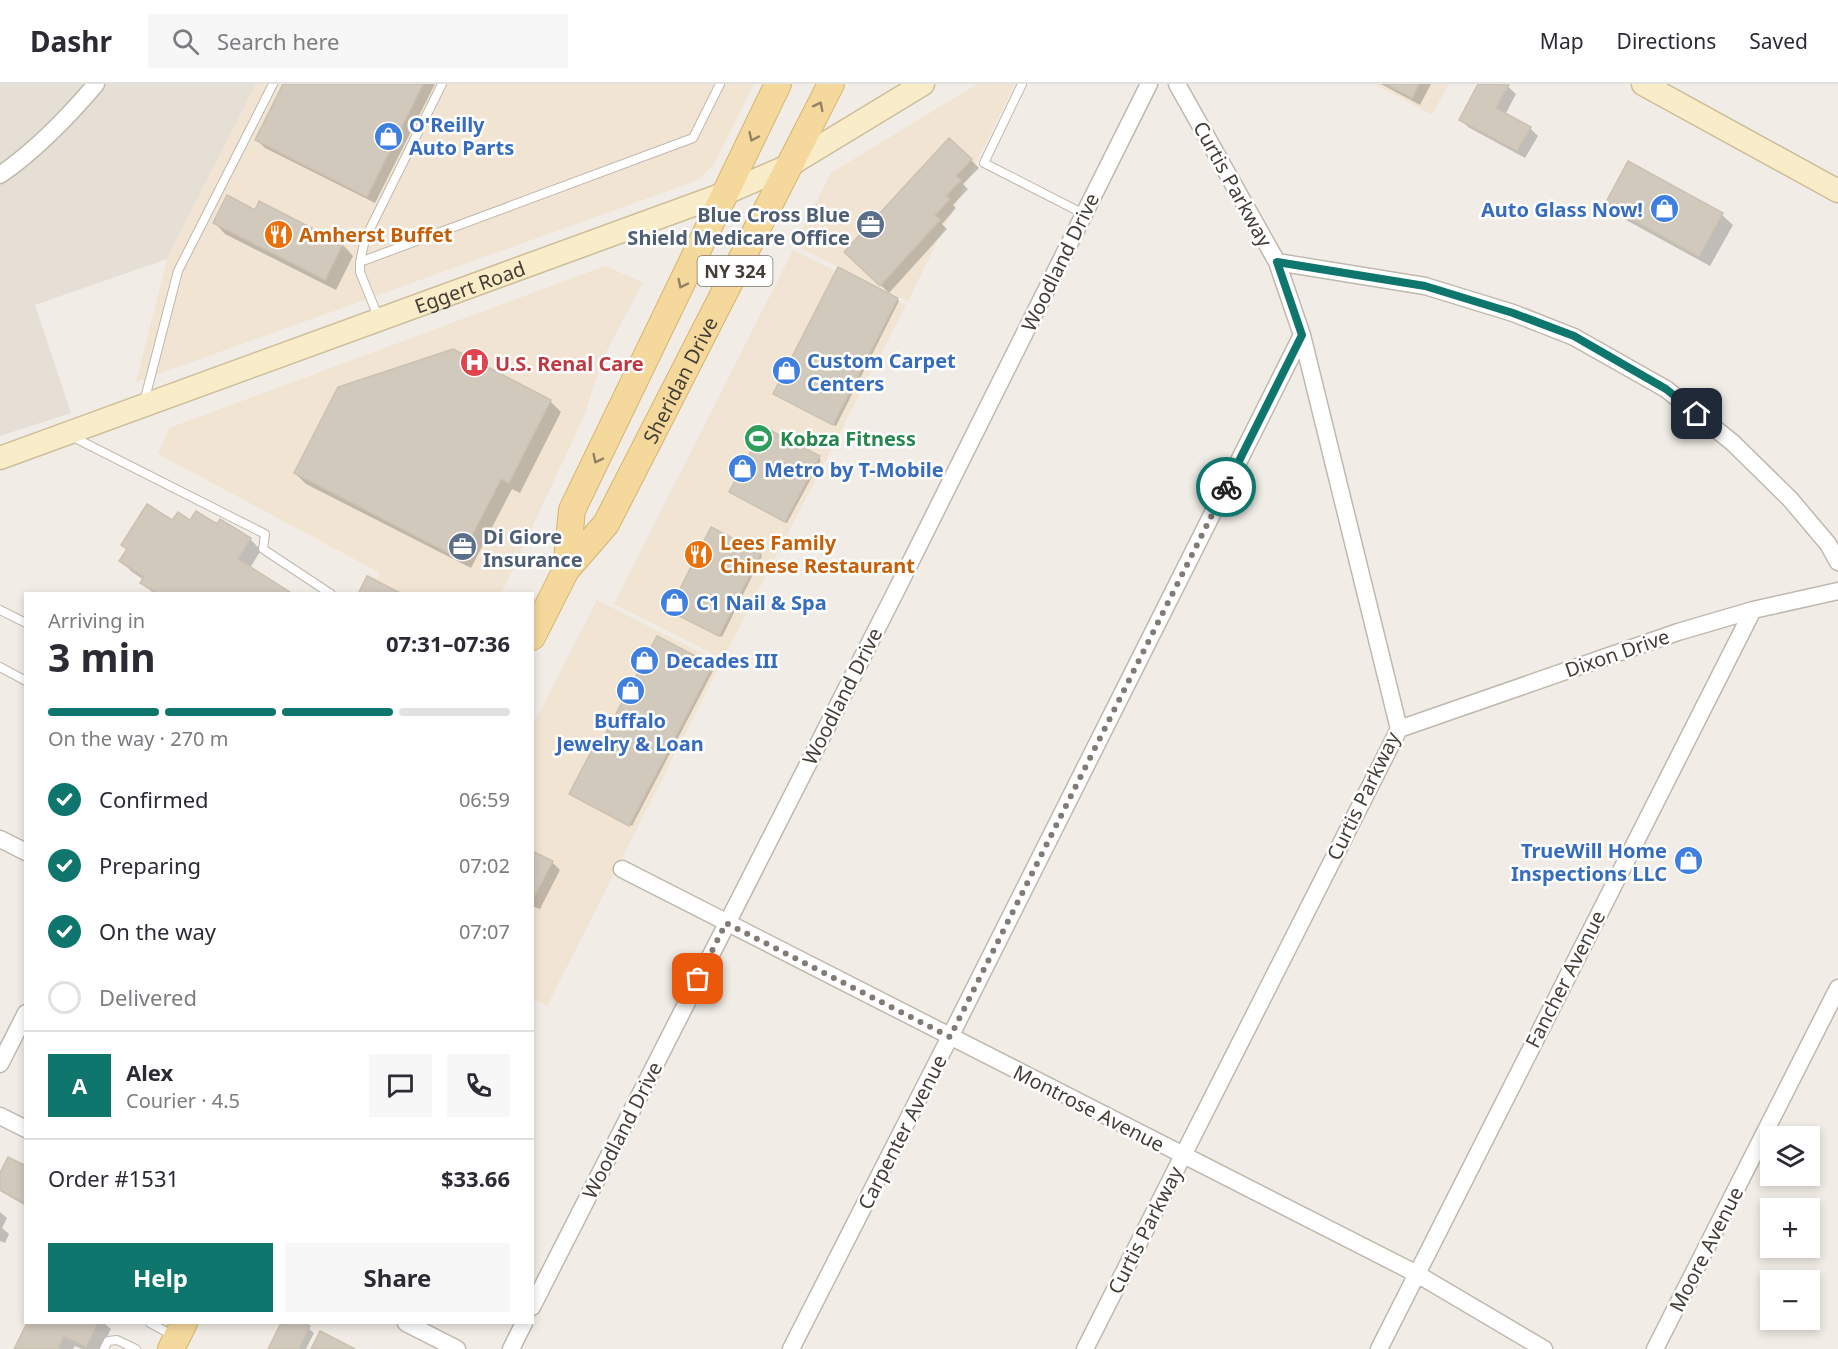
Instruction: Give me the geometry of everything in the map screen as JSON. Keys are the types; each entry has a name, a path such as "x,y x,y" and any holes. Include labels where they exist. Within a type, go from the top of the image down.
{"main road":[{"name":"Sheridan Drive","path":"566,570 572,510 778,84"},
{"name":"Sheridan Drive","path":"534,633 566,570 606,524 831,84"}],"street":[{"path":"0,175 36,146 78,106 96,84"},
{"name":"Eggert Road","path":"0,458 726,193 789,166 923,84"},
{"name":"Woodland Drive","path":"534,1303 899,584 1149,84"},
{"name":"Curtis Parkway","path":"1085,1349 1399,729 1302,335 1277,262 1177,84"},
{"path":"1643,84 1838,191"},
{"path":"1277,262 1425,286 1513,313 1574,336 1666,389 1733,443 1790,499 1828,544 1838,562"},
{"name":"Carpenter Avenue","path":"791,1349 1302,335"},
{"name":"Dixon Drive","path":"1399,729 1618,652 1753,610 1838,591"},
{"name":"Fancher Avenue","path":"1379,1349 1753,610"},
{"path":"0,839 24,851"},
{"name":"Montrose Avenue","path":"622,869 1417,1274 1544,1349"},
{"name":"Moore Avenue","path":"1655,1349 1838,988"},
{"path":"0,1064 24,1017"},
{"path":"0,1116 24,1128"},
{"path":"408,1324 458,1349"},
{"path":"511,1349 524,1324"}],"lane":[{"path":"143,405 178,271 273,84"},
{"path":"379,319 360,272 365,239 441,84"},
{"path":"360,262 693,138 720,84"},
{"path":"1022,84 984,163 1084,214"},
{"path":"66,433 265,534 263,549 328,592"},
{"path":"0,610 24,622"},
{"path":"0,667 24,680"},
{"path":"152,1324 178,1336"},
{"path":"104,1349 108,1341 117,1340 136,1349"}],"shaded area":[{"path":"0,84 256,84 167,259 35,305 71,413 0,436"},
{"path":"256,84 754,84 714,165 696,181 136,382 167,259"},
{"path":"977,84 1015,84 908,301 794,245 831,173"},
{"path":"1375,84 1449,84 1432,115"},
{"path":"793,250 906,305 723,659 614,604"},
{"path":"605,266 643,282 602,360 585,414 502,592 358,592 367,574 377,578 380,573 158,454 169,428"},
{"path":"597,600 721,663 547,1006 534,1000 534,723"}],"building":[{"path":"283,84 423,84 367,197 255,140"},
{"path":"1386,84 1419,84 1412,98"},
{"path":"1478,84 1509,85 1496,108 1531,127 1517,151 1459,120"},
{"path":"949,138 972,159 956,176 961,180 946,196 950,199 935,215 940,220 880,286 844,252"},
{"name":"Auto Glass Now!","path":"1628,161 1723,213 1699,257 1605,204"},
{"name":"Amherst Buffet","path":"227,195 255,210 259,201 343,244 325,280 213,223"},
{"path":"838,267 898,298 833,425 773,394"},
{"path":"453,349 551,400 509,483 501,479 460,559 294,473 338,387"},
{"path":"764,427 820,456 785,522 729,492"},
{"path":"147,504 172,520 178,512 190,520 196,511 217,524 220,519 251,538 238,559 290,592 155,592 140,583 144,577 119,561 127,549 121,545"},
{"path":"711,527 761,553 719,636 669,611"},
{"path":"367,576 398,592 359,592"},
{"path":"657,636 713,665 629,826 569,794 593,748 597,750"},
{"path":"534,852 553,861 534,897"},
{"path":"8,1157 24,1165 24,1203 0,1190 0,1173"},
{"path":"26,1324 98,1324 86,1347 64,1336 58,1349 14,1349"},
{"path":"280,1324 310,1326 299,1349 268,1349"},
{"path":"320,1331 355,1349 311,1349"}],"way so far":[{"path":"698,979 726,923 950,1037 1226,487"}],"place":[{"name":"O'Reilly Auto Parts","path":"388,136"},
{"name":"Auto Glass Now!","path":"1664,209"},
{"name":"Blue Cross Blue Shield Medicare Office","path":"871,225"},
{"name":"Amherst Buffet","path":"278,234"},
{"name":"U.S. Renal Care","path":"474,363"},
{"name":"Custom Carpet Centers","path":"786,371"},
{"name":"Kobza Fitness","path":"759,438"},
{"name":"Metro by T-Mobile","path":"743,469"},
{"name":"Di Giore Insurance","path":"462,547"},
{"name":"Lees Family Chinese Restaurant","path":"699,554"},
{"name":"C1 Nail & Spa","path":"675,602"},
{"name":"Decades III","path":"645,660"},
{"name":"Buffalo Jewelry & Loan","path":"630,690"},
{"name":"TrueWill Home Inspections LLC","path":"1688,861"}],"route":[{"path":"1226,487 1302,335 1277,262 1425,286 1513,313 1574,336 1646,376 1697,414"}]}
